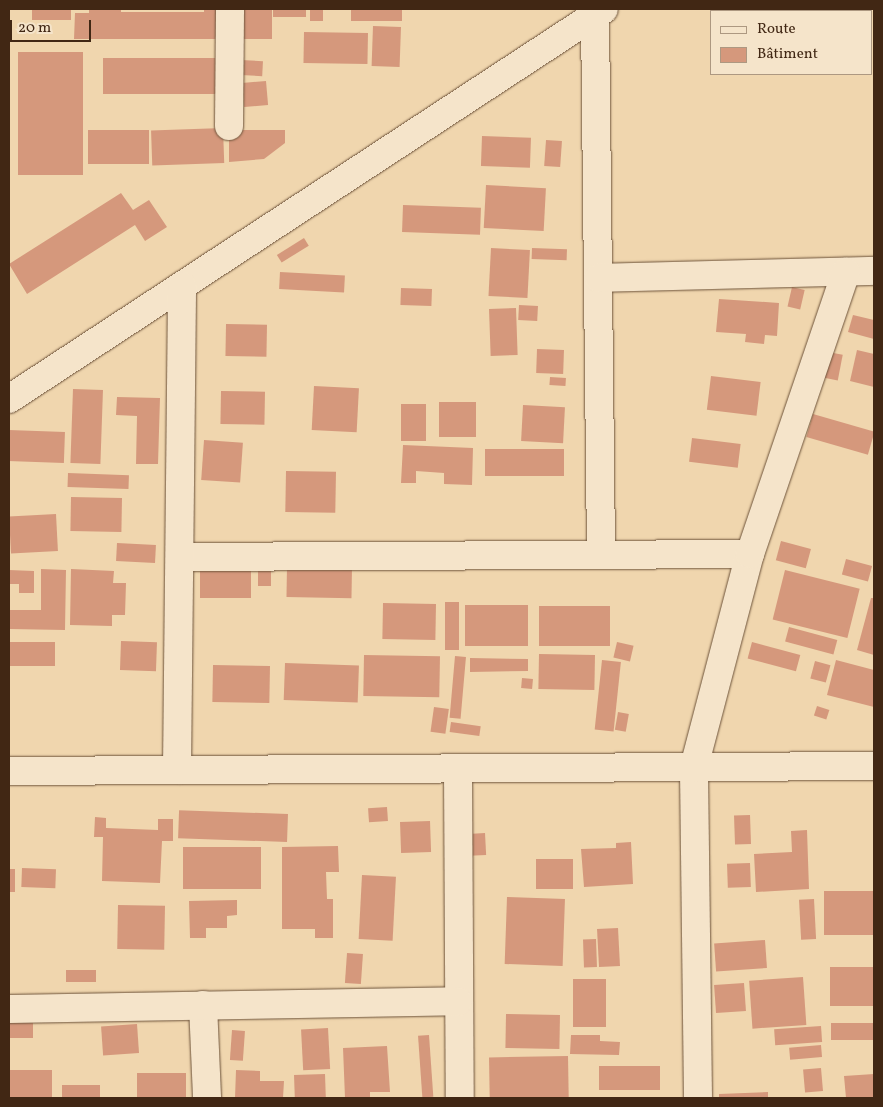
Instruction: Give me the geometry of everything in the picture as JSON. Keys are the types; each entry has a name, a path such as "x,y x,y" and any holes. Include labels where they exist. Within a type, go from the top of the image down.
{"street":[{"path":"229,126 230,9"},
{"path":"600,12 599,278 602,554"},
{"path":"9,399 600,12"},
{"path":"599,278 874,271"},
{"path":"698,1098 694,767 750,554 846,272"},
{"path":"177,770 182,286"},
{"path":"180,557 750,554"},
{"path":"9,771 874,766"},
{"path":"458,768 460,1098"},
{"path":"9,1009 458,1001"},
{"path":"203,1005 207,1098"}],"building":[{"path":"32,9 71,9 71,20 32,20"},
{"path":"89,9 121,9 121,12 204,12 204,9 223,9 223,39 74,39 75,13 89,13"},
{"path":"243,9 272,9 272,39 243,39"},
{"path":"273,9 306,9 306,17 273,17"},
{"path":"310,9 323,9 323,21 310,21"},
{"path":"351,9 402,9 402,21 351,21"},
{"path":"373,26 401,27 400,67 372,66"},
{"path":"304,32 368,33 367,64 303,63"},
{"path":"18,52 83,52 83,175 18,175"},
{"path":"103,58 224,58 224,94 103,94"},
{"path":"241,60 263,61 262,76 240,75"},
{"path":"266,81 268,105 244,107 242,83"},
{"path":"223,128 224,163 152,165 151,131"},
{"path":"88,130 149,130 149,164 88,164"},
{"path":"229,130 285,130 285,143 264,159 229,162"},
{"path":"482,136 531,138 530,168 481,166"},
{"path":"546,140 562,141 560,167 544,166"},
{"path":"486,185 546,188 544,231 484,228"},
{"path":"121,193 133,210 149,200 167,227 145,241 135,225 27,294 9,264"},
{"path":"403,205 481,208 480,235 402,232"},
{"path":"304,238 309,246 282,263 277,255"},
{"path":"491,248 530,250 527,298 488,296"},
{"path":"532,248 567,249 567,260 532,259"},
{"path":"280,272 345,275 344,292 279,289"},
{"path":"792,287 805,290 800,309 788,306"},
{"path":"401,288 432,289 431,306 400,305"},
{"path":"719,299 779,303 777,336 765,335 764,344 745,342 746,334 716,332"},
{"path":"519,305 538,306 537,321 518,320"},
{"path":"516,308 518,355 491,356 489,309"},
{"path":"853,315 874,320 874,339 848,332"},
{"path":"226,324 267,325 266,357 225,356"},
{"path":"537,349 564,350 563,374 536,373"},
{"path":"857,350 874,354 874,387 850,381"},
{"path":"828,352 843,355 838,380 823,378"},
{"path":"711,376 761,382 756,416 707,410"},
{"path":"550,377 566,378 565,386 549,385"},
{"path":"314,386 359,388 357,432 312,430"},
{"path":"73,389 103,390 100,464 70,463"},
{"path":"221,391 265,392 264,425 220,424"},
{"path":"117,397 160,398 158,464 136,464 137,416 116,415"},
{"path":"439,402 476,402 476,437 439,437"},
{"path":"401,404 426,404 426,441 401,441"},
{"path":"523,405 565,407 563,443 521,441"},
{"path":"813,414 874,431 868,455 806,437"},
{"path":"9,430 65,432 64,463 9,461"},
{"path":"692,438 741,444 738,468 689,462"},
{"path":"204,440 243,443 240,483 201,480"},
{"path":"403,445 473,448 472,485 444,484 444,473 416,471 416,483 401,483"},
{"path":"485,449 564,449 564,476 485,476"},
{"path":"286,471 336,472 335,513 285,512"},
{"path":"68,473 129,475 128,489 68,487"},
{"path":"71,497 122,498 121,532 70,531"},
{"path":"56,514 58,551 11,553 9,516"},
{"path":"781,541 811,549 806,568 776,560"},
{"path":"117,543 156,545 155,563 116,561"},
{"path":"846,559 872,566 868,581 842,574"},
{"path":"287,567 352,568 351,598 286,597"},
{"path":"200,568 251,568 251,598 200,598"},
{"path":"258,568 271,568 271,586 258,586"},
{"path":"41,569 66,570 65,630 9,629 9,610 41,610"},
{"path":"71,569 114,571 113,583 126,583 125,615 112,615 112,626 70,625"},
{"path":"9,570 34,571 34,593 19,593 19,584 9,584"},
{"path":"785,570 860,589 847,638 773,619"},
{"path":"871,598 874,598 874,655 857,650"},
{"path":"445,602 459,602 459,650 445,650"},
{"path":"383,603 436,604 435,640 382,639"},
{"path":"465,605 528,605 528,646 465,646"},
{"path":"539,606 610,606 610,646 539,646"},
{"path":"789,627 837,640 833,654 785,641"},
{"path":"121,641 157,642 156,671 120,670"},
{"path":"9,642 55,642 55,666 9,666"},
{"path":"617,642 634,646 630,661 613,658"},
{"path":"752,642 800,655 796,671 748,658"},
{"path":"539,654 595,655 594,690 538,689"},
{"path":"364,655 440,656 439,697 363,696"},
{"path":"455,656 466,657 461,719 450,718"},
{"path":"470,658 528,659 528,671 470,672"},
{"path":"602,660 621,662 614,732 595,730"},
{"path":"836,660 874,670 874,707 827,695"},
{"path":"815,661 830,665 826,683 810,678"},
{"path":"285,663 359,666 358,703 284,700"},
{"path":"213,665 270,666 269,703 212,702"},
{"path":"522,678 533,679 532,689 521,688"},
{"path":"817,706 829,710 826,720 814,716"},
{"path":"434,707 449,709 445,734 431,732"},
{"path":"618,712 629,714 626,732 615,730"},
{"path":"451,722 481,726 479,736 450,732"},
{"path":"387,807 388,821 369,822 368,808"},
{"path":"179,810 288,814 287,842 178,838"},
{"path":"750,815 751,844 735,845 734,816"},
{"path":"95,817 106,818 106,828 158,830 158,819 173,819 173,841 162,841 160,883 102,881 103,837 94,837"},
{"path":"430,821 431,852 401,853 400,822"},
{"path":"807,830 809,889 756,892 754,854 792,852 791,831"},
{"path":"485,833 486,855 469,856 468,834"},
{"path":"631,842 633,884 584,887 581,849 616,848 616,843"},
{"path":"338,846 339,872 326,872 327,899 333,899 333,938 315,938 315,929 282,929 282,847"},
{"path":"183,847 261,847 261,889 183,889"},
{"path":"536,859 573,859 573,889 536,889"},
{"path":"750,863 751,887 728,888 727,864"},
{"path":"22,868 56,869 55,888 21,887"},
{"path":"9,869 15,869 15,892 9,892"},
{"path":"362,875 396,877 393,941 359,939"},
{"path":"824,891 874,891 874,935 824,935"},
{"path":"507,897 565,899 563,966 505,964"},
{"path":"814,899 816,939 801,940 799,900"},
{"path":"237,900 237,915 227,916 227,928 206,928 206,938 190,938 189,901"},
{"path":"118,905 165,906 164,950 117,949"},
{"path":"618,928 620,966 599,967 597,929"},
{"path":"583,939 596,939 597,967 584,967"},
{"path":"765,940 767,968 716,971 714,944"},
{"path":"347,953 363,954 361,984 345,983"},
{"path":"830,967 874,967 874,1006 830,1006"},
{"path":"66,970 96,970 96,982 66,982"},
{"path":"803,977 806,1025 752,1029 749,981"},
{"path":"573,979 606,979 606,1027 573,1027"},
{"path":"744,983 746,1011 716,1013 714,985"},
{"path":"506,1014 560,1015 559,1049 505,1048"},
{"path":"9,1016 33,1016 33,1038 9,1038"},
{"path":"831,1023 874,1023 874,1040 831,1040"},
{"path":"137,1024 139,1053 103,1055 101,1027"},
{"path":"821,1026 822,1042 775,1045 774,1029"},
{"path":"328,1028 330,1069 303,1070 301,1029"},
{"path":"232,1030 245,1031 243,1061 230,1060"},
{"path":"429,1035 433,1097 422,1098 418,1036"},
{"path":"571,1035 600,1035 600,1041 620,1042 619,1055 570,1054"},
{"path":"821,1045 822,1057 790,1060 789,1048"},
{"path":"387,1046 390,1092 370,1092 370,1098 345,1098 343,1048"},
{"path":"568,1056 569,1098 490,1098 489,1057"},
{"path":"599,1066 660,1066 660,1090 599,1090"},
{"path":"821,1068 823,1091 805,1092 803,1070"},
{"path":"9,1070 52,1070 52,1098 9,1098"},
{"path":"236,1070 260,1071 260,1081 284,1081 283,1098 235,1098"},
{"path":"137,1073 186,1073 186,1098 137,1098"},
{"path":"325,1074 326,1098 295,1098 294,1075"},
{"path":"874,1074 874,1098 846,1098 844,1076"},
{"path":"62,1085 100,1085 100,1098 62,1098"},
{"path":"768,1092 768,1098 719,1098 719,1094"}]}
